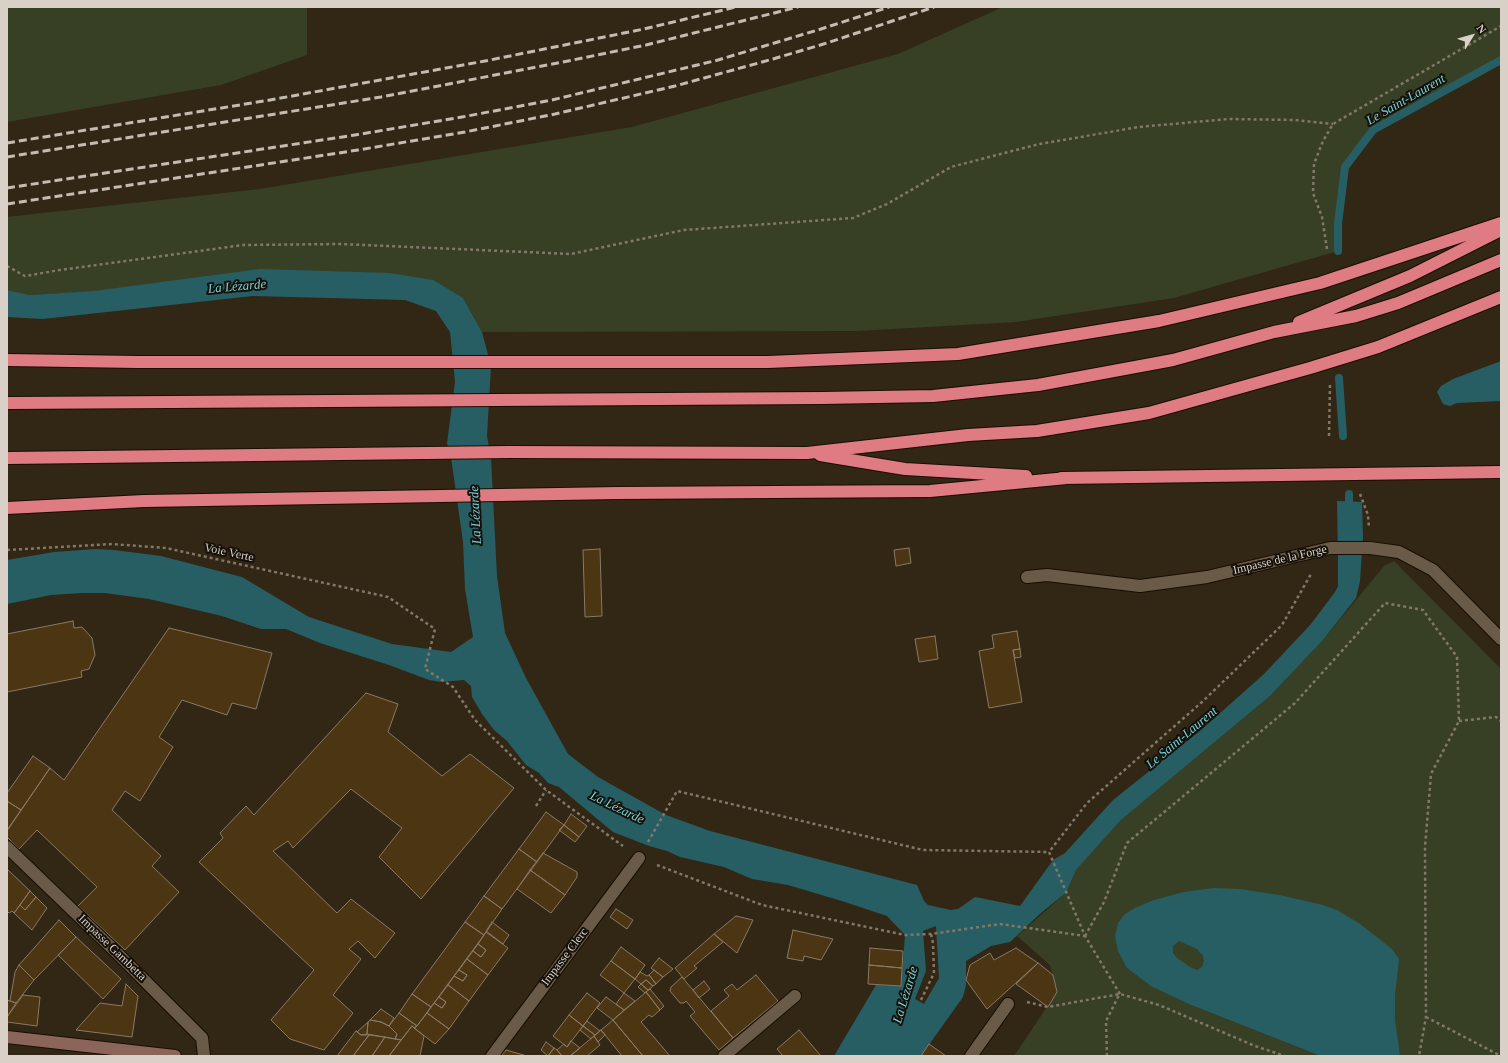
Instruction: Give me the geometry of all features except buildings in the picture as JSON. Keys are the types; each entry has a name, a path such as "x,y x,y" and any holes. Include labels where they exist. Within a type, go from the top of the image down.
{"highway":[{"path":"7,360 138,362 768,362 958,354 1159,321 1320,283 1501,223"},
{"path":"1274,332 1410,276 1501,230"},
{"path":"7,403 933,396 1038,385 1173,360 1274,332 1356,316 1398,303 1501,260"},
{"path":"7,458 510,452 807,453 968,434 1037,431 1149,413 1310,368 1378,347 1501,297"},
{"path":"807,453 905,469 1067,478 1501,472"},
{"path":"7,508 144,501 626,493 930,491 1067,478"}],"street":[{"name":"Impasse de la Forge","path":"1027,577 1047,575 1143,586 1207,577 1330,548 1370,548 1399,552 1433,570 1501,639"},
{"name":"Impasse Gambetta","path":"7,847 110,946 202,1038 204,1056"},
{"name":"Impasse Clerc","path":"492,1056 639,858"},
{"path":"724,1056 795,996"},
{"path":"971,1056 1008,1004"},
{"path":"7,1037 175,1056"}],"path":[{"path":"1327,249 1322,217 1313,193 1314,164 1333,124 1501,26"},
{"path":"7,266 25,276 243,245 341,244 571,254 684,230 853,218 887,204 951,167 1040,144 1131,128 1228,119 1295,120 1333,124"},
{"path":"1329,436 1330,384"},
{"path":"1360,494 1368,515 1370,548"},
{"name":"Voie Verte","path":"7,550 112,544 166,548 388,597 435,629 425,669 453,687 475,720 546,790"},
{"path":"1049,852 1087,803 1202,702 1282,625 1310,576 1330,548"},
{"path":"1085,936 1104,902 1127,843 1295,703 1385,603 1423,610 1457,657 1459,721 1431,774 1425,847 1426,1017 1419,1056"},
{"path":"1459,721 1496,717 1501,720"},
{"path":"536,806 546,790 639,858 762,905 905,935 931,934 1000,924 1085,936"},
{"path":"639,858 677,791 923,850 1049,852"},
{"path":"1049,852 1085,936 1120,994"},
{"path":"921,1000 934,973 933,943 931,934"},
{"path":"1107,1056 1106,1021 1120,994"},
{"path":"1008,1004 1015,1000 1048,1007 1120,994 1159,1005 1255,1046 1285,1056"},
{"path":"1426,1017 1501,1056"}],"green space":[{"path":"7,7 307,7 307,55 221,85 7,122"},
{"path":"1003,7 1501,7 1501,60 1373,130 1345,167 1338,224 1338,251 1174,298 1016,322 857,331 482,332 463,298 370,278 30,295 7,290 7,217 260,189 632,127 898,54"},
{"path":"1394,561 1501,669 1501,1056 1014,1056 1057,992 1050,965 1017,936 1066,893 1076,870 1121,820 1270,696 1323,640 1384,566"}],"water":[{"name":"La Lézarde","path":"260,269 390,273 433,280 463,298 482,332 491,366 487,436 491,458 497,576 505,633 526,678 568,754 598,777 666,815 710,831 917,885 924,901 928,905 951,910 958,909 975,897 1020,906 1053,860 1065,853 1113,800 1201,730 1264,674 1311,624 1338,586 1337,501 1362,502 1363,537 1360,581 1356,598 1323,640 1270,696 1121,820 1076,870 1066,893 1042,912 1010,942 991,946 966,961 966,985 963,997 921,1056 834,1056 876,985 901,986 905,935 887,916 788,885 752,879 724,867 680,857 613,832 559,787 548,783 539,773 526,765 507,741 494,730 482,714 472,697 471,686 464,680 441,682 429,680 389,665 320,643 286,629 261,629 222,616 149,599 105,593 83,593 51,595 7,604 7,560 54,552 95,549 114,550 161,556 242,577 309,617 392,644 451,652 473,637 465,589 463,542 451,457 447,443 455,382 450,332 436,311 405,300 253,296 43,319 7,317 7,290 30,295 94,291","holes":["936,926 939,978 924,1004 915,999 926,971 923,931"]},
{"path":"1501,361 1501,401 1457,403 1450,406 1443,404 1437,392 1441,386 1453,379"},
{"path":"1213,888 1240,889 1279,895 1323,905 1337,910 1360,924 1392,949 1399,959 1395,995 1395,1020 1400,1056 1321,1056 1189,1004 1151,986 1127,968 1118,951 1115,936 1118,923 1125,914 1135,908 1154,900 1184,892","holes":["1179,941 1197,949 1203,956 1204,961 1202,967 1197,970 1177,958 1173,953 1173,946"]}],"waterway":[{"name":"Le Saint-Laurent","path":"1338,251 1338,224 1345,167 1373,130 1501,60"},
{"name":"Le Saint-Laurent","path":"1339,378 1343,436"},
{"name":"Le Saint-Laurent","path":"1349,494 1349,512"}],"railway":[{"path":"7,143 270,100 485,61 644,29 736,7"},
{"path":"7,157 381,97 646,45 798,7"},
{"path":"7,188 355,135 552,100 718,60 889,7"},
{"path":"7,204 358,150 465,132 555,114 675,86 773,59 827,43 934,7"}]}
